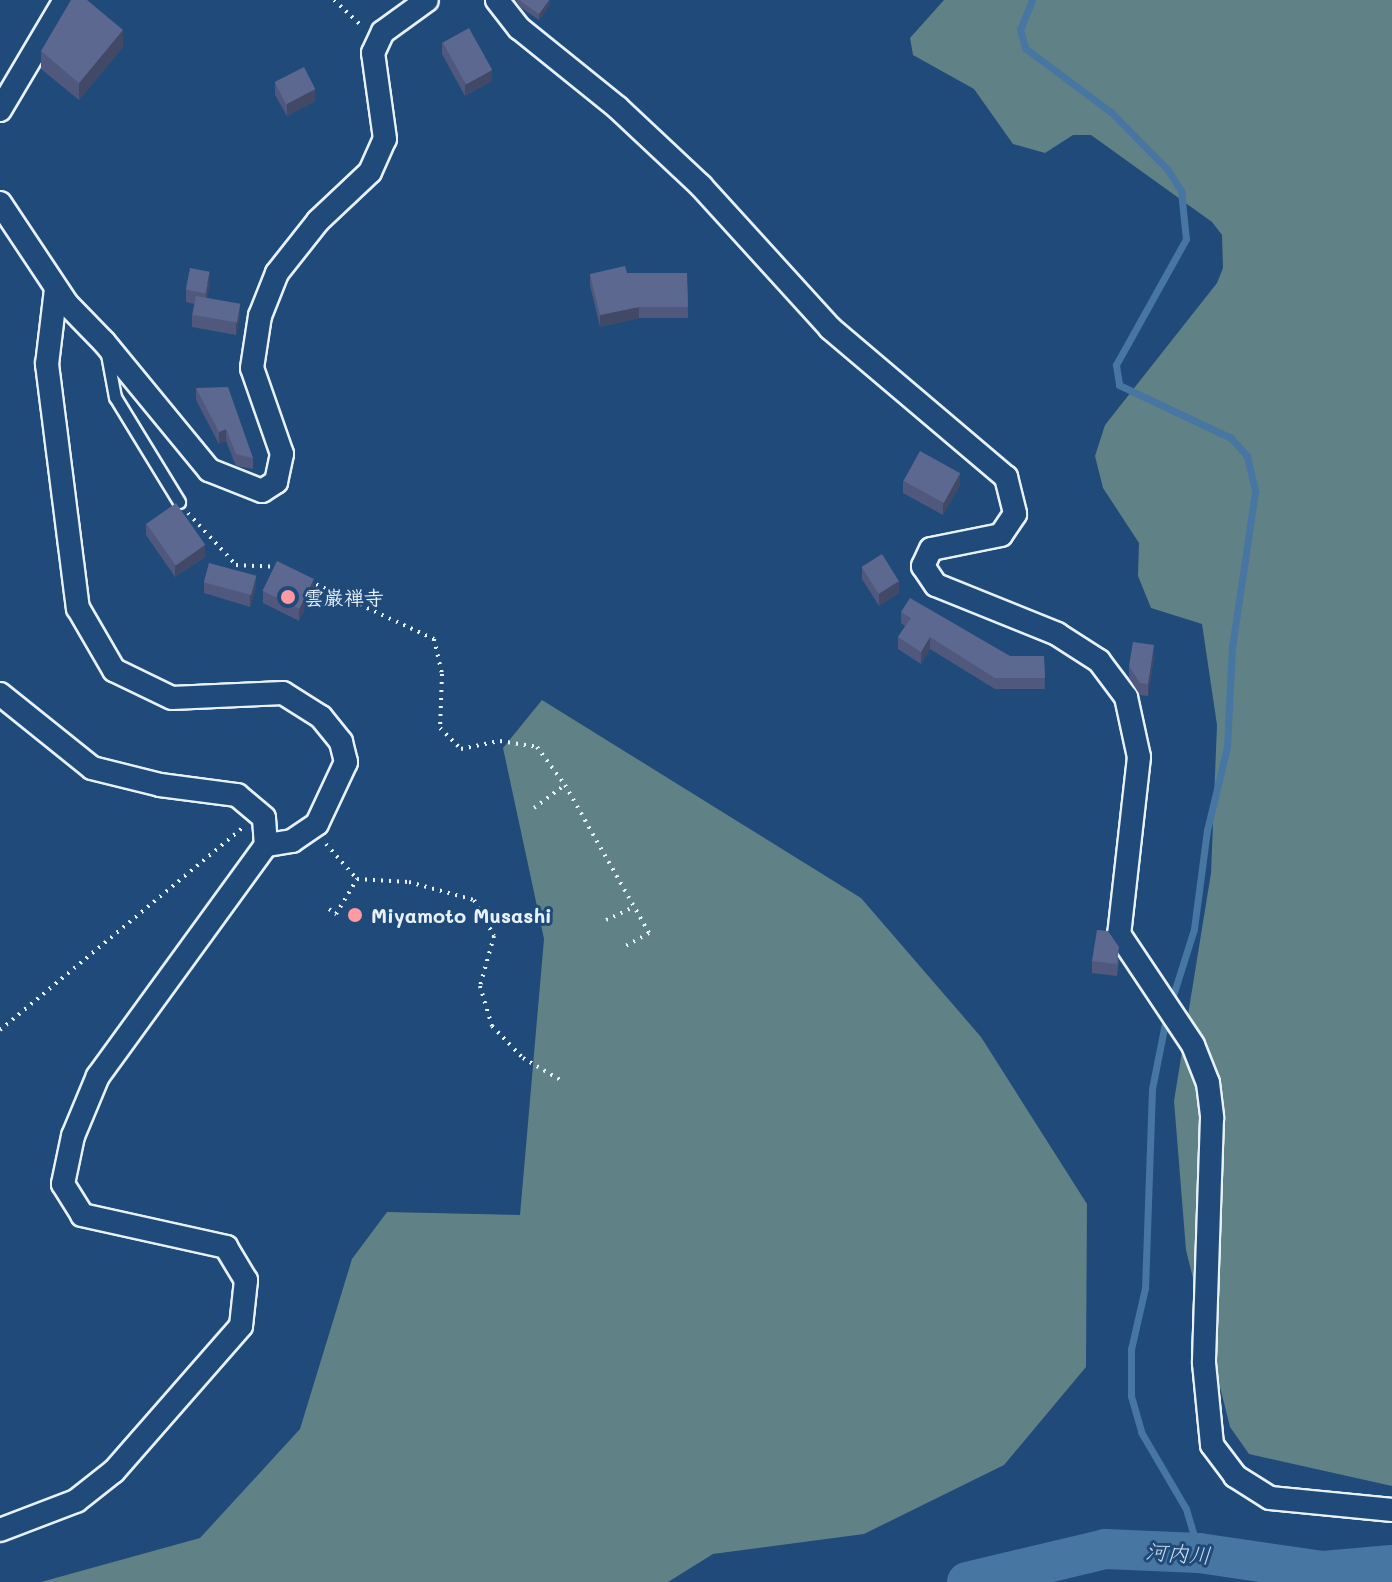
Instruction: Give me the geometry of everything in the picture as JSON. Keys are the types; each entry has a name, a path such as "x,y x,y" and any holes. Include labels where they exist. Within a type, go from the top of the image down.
{"street":[{"path":"0,110 65,0"},
{"path":"0,203 56,289 104,342 119,366 209,470 248,489 262,491 276,482 282,454 252,368 260,316 277,273 318,221 370,172 385,139 373,53 383,32 427,0"},
{"path":"497,0 519,28 618,108 701,186 830,328 1006,477 1015,514 1001,535 931,549 923,566 936,585 1067,641 1099,661 1126,697 1139,757 1119,934 1193,1045 1208,1083 1212,1118 1204,1363 1212,1445 1235,1476 1270,1498 1392,1510"},
{"path":"56,289 47,364 78,608 114,670 172,698 283,693 321,717 341,742 346,762 317,824 292,841 266,845"},
{"path":"0,694 92,768 160,785 237,795 264,818 266,845 98,1076 73,1136 63,1184 82,1215 226,1247 246,1280 241,1326 114,1471 76,1501 0,1530"}],"lane":[{"path":"104,342 115,397 179,502"}],"path":[{"path":"334,0 353,23 383,32"},
{"path":"179,502 236,565 273,564 286,570"},
{"path":"298,576 434,639 442,674 440,728 461,749 500,741 537,747 565,785 649,933 624,947"},
{"path":"534,808 565,785"},
{"path":"0,1030 243,828 264,818"},
{"path":"317,824 330,853 357,879 409,882 474,900 494,936 480,986 492,1026 523,1058 562,1081"},
{"path":"329,909 336,914 357,879"},
{"path":"606,920 634,907"}],"green space":[{"path":"944,0 1392,0 1392,1486 1249,1454 1230,1427 1186,1250 1174,1101 1211,873 1217,725 1202,624 1151,608 1138,576 1139,543 1103,488 1095,456 1105,425 1217,283 1223,268 1222,235 1212,222 1091,135 1073,135 1045,153 1013,144 974,89 913,55 910,38"},
{"path":"542,700 861,898 981,1037 1087,1204 1086,1367 1004,1465 864,1534 713,1554 668,1582 41,1582 200,1538 300,1429 352,1259 387,1212 520,1215 544,939 503,748"}],"building":[{"path":"71,0 87,0 123,30 79,83 41,51"},
{"path":"519,0 549,0 539,14"},
{"path":"469,28 492,70 466,85 443,43"},
{"path":"304,67 315,89 286,104 275,82"},
{"path":"625,266 627,273 687,273 688,307 639,307 600,315 590,274"},
{"path":"190,268 210,272 205,293 186,290"},
{"path":"196,296 240,304 237,323 193,315"},
{"path":"228,387 253,458 236,454 226,429 219,432 196,388"},
{"path":"920,451 960,473 944,503 904,481"},
{"path":"176,503 205,545 176,565 147,524"},
{"path":"882,554 899,581 879,594 862,567"},
{"path":"277,561 314,579 299,609 263,591"},
{"path":"209,563 256,576 251,595 204,582"},
{"path":"910,598 1010,656 1044,656 1045,678 995,678 930,637 921,652 898,637 911,618 901,612"},
{"path":"1133,642 1154,645 1148,684 1140,683 1129,666"},
{"path":"1097,930 1108,931 1119,947 1117,964 1092,961"}],"waterway":[{"path":"1032,0 1020,29 1025,48 1112,113 1168,170 1181,191 1186,239 1116,365 1119,385 1231,438 1247,456 1255,492 1232,648 1227,747 1207,830 1194,929 1171,1002"},
{"path":"1167,1013 1152,1089 1145,1288 1131,1349 1131,1396 1141,1432 1186,1509 1199,1553"},
{"name":"河内川","path":"967,1582 1105,1549 1199,1553 1323,1571 1392,1565"}],"place":[{"name":"雲巌禅寺","path":"288,597"},
{"name":"Miyamoto Musashi","path":"355,915"}]}
